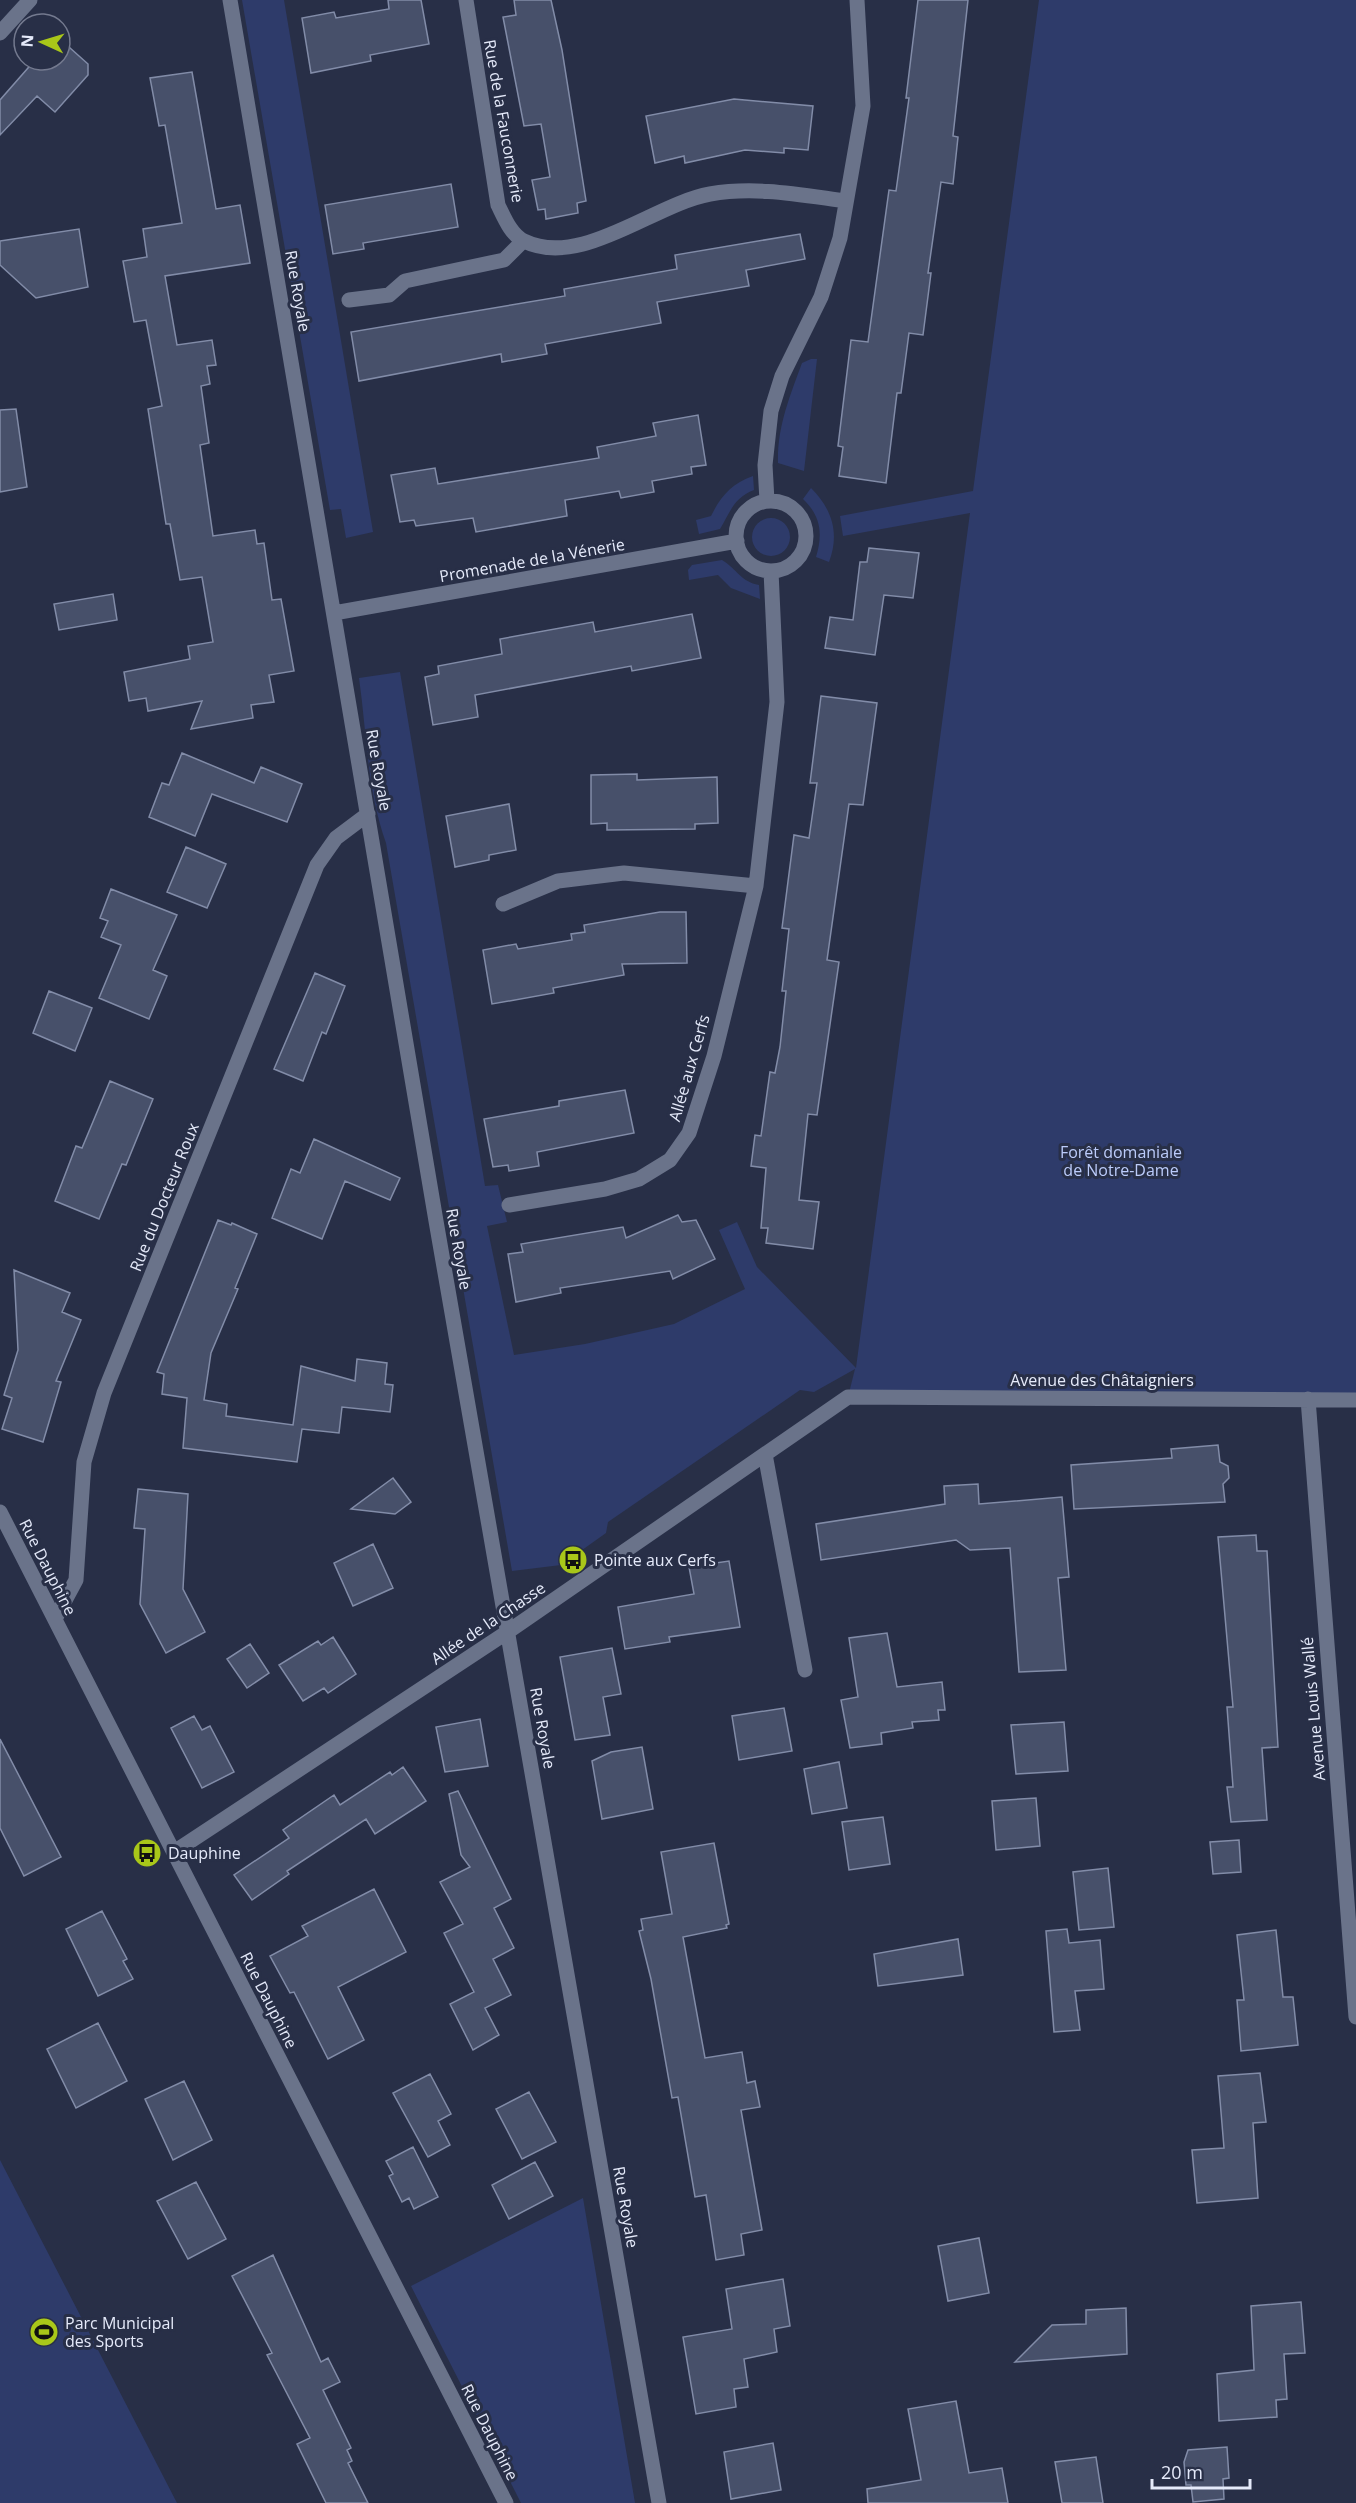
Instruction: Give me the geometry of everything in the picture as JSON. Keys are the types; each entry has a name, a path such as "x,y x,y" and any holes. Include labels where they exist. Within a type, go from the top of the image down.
{"street":[{"path":"0,33 30,0"},
{"name":"Rue Royale","path":"230,0 659,2503"},
{"name":"Rue de la Fauconnerie","path":"466,0 498,205 508,225 523,241"},
{"path":"767,501 765,465 771,411 782,376 821,297 840,238 863,106 856,0"},
{"path":"349,300 389,295 405,281 504,260 523,241 556,248 599,240 664,210 709,195 761,190 846,201"},
{"path":"767,501 787,505 802,519 806,529 804,550 798,559 781,570 771,571 748,562 737,542 741,520 747,511 767,501"},
{"name":"Promenade de la Vénerie","path":"334,614 737,542"},
{"name":"Allée aux Cerfs","path":"509,1205 605,1189 639,1179 670,1160 689,1133 714,1056 756,886 777,702 771,571"},
{"name":"Rue du Docteur Roux","path":"55,1619 76,1580 84,1462 104,1393 317,865 336,838 368,814"},
{"path":"503,904 558,881 624,873 756,886"},
{"name":"Allée de la Chasse","path":"174,1852 508,1631 848,1397"},
{"name":"Avenue des Châtaigniers","path":"848,1397 1356,1400"},
{"name":"Avenue Louis Wallé","path":"1308,1399 1356,2017"},
{"path":"765,1454 805,1670"},
{"name":"Rue Dauphine","path":"0,1512 506,2503"}],"green space":[{"path":"242,0 284,0 373,532 346,538 341,509 330,510"},
{"name":"Forêt domaniale de Notre-Dame","path":"1039,0 1356,0 1356,1398 848,1397 855,1369 814,1392 800,1390 608,1522 606,1533 561,1565 512,1571 386,843 371,782 359,678 400,672 485,1186 498,1185 507,1222 487,1226 514,1355 585,1344 674,1324 745,1289 719,1230 737,1222 757,1267 856,1368 970,513 843,536 840,516 973,491"},
{"path":"817,359 804,471 778,463 778,450 782,424 793,387 802,363"},
{"path":"753,476 754,490 741,497 720,529 699,534 696,520 711,516 728,492"},
{"path":"811,488 824,504 832,522 834,541 829,562 816,557 819,526 814,512 803,499"},
{"path":"771,518 785,523 790,537 785,551 771,556 757,551 752,537 757,523"},
{"path":"722,560 743,578 759,585 760,599 731,588 718,575 689,580 688,570 692,565"},
{"name":"Parc Municipal des Sports","path":"0,2160 177,2503 0,2503"},
{"path":"583,2198 635,2503 521,2503 411,2286"}],"building":[{"path":"388,0 421,0 429,44 370,55 371,61 311,73 302,18 334,12 336,18 389,9"},
{"path":"514,0 551,0 562,50 586,201 577,203 578,213 546,219 545,209 538,210 532,180 550,177 541,124 524,126 503,17 516,15"},
{"path":"918,0 968,0 953,136 958,137 953,184 941,182 928,273 931,273 923,335 909,333 901,393 897,393 886,483 839,476 843,447 838,446 851,340 868,342 889,190 896,191 909,98 906,98"},
{"path":"72,50 88,64 88,75 55,112 37,96 0,135 0,100 24,72 72,72"},
{"path":"192,72 216,209 240,205 250,263 165,276 177,345 212,340 216,365 207,366 210,384 201,386 209,443 200,445 213,536 255,530 257,544 264,543 272,600 281,599 294,671 269,675 274,702 251,705 253,718 191,729 202,701 148,711 146,698 129,701 124,672 190,659 188,646 213,642 202,577 180,580 170,524 166,524 148,409 162,406 146,320 134,322 123,261 147,257 143,229 182,223 165,125 159,126 150,78"},
{"path":"734,99 813,106 808,150 784,148 784,153 745,150 685,163 684,156 655,163 646,116"},
{"path":"451,184 458,227 363,243 364,249 333,254 325,205"},
{"path":"79,229 88,287 36,298 0,265 0,241"},
{"path":"800,234 805,259 746,270 749,286 657,302 661,323 545,344 547,354 502,362 501,354 359,381 351,332 565,296 564,289 677,269 675,255"},
{"path":"16,409 27,487 0,492 0,410"},
{"path":"698,415 706,465 691,467 692,474 652,481 654,492 621,498 619,491 565,500 567,516 476,532 473,518 416,526 414,520 400,522 391,475 435,468 438,484 599,458 597,447 656,436 653,423"},
{"path":"869,548 919,553 913,598 884,595 875,655 825,648 830,617 853,620 860,562 867,562"},
{"path":"113,594 117,620 59,630 54,604"},
{"path":"692,614 701,658 632,671 631,666 475,695 478,717 433,725 425,677 439,674 438,666 502,654 500,639 593,622 595,632"},
{"path":"821,696 877,703 863,805 849,804 827,960 839,962 817,1115 808,1114 799,1200 819,1202 813,1249 766,1243 768,1228 761,1228 766,1168 751,1166 755,1135 761,1136 770,1072 775,1073 780,1047 786,991 782,991 789,929 782,928 794,835 809,838 817,783 810,783"},
{"path":"182,753 254,783 261,767 302,784 287,822 212,794 195,836 149,817 162,783 169,785"},
{"path":"637,774 637,780 717,777 718,823 695,824 695,829 607,830 607,823 591,824 591,775"},
{"path":"509,804 516,850 489,855 489,860 455,867 446,816"},
{"path":"186,847 226,864 207,908 167,892"},
{"path":"111,889 177,915 153,970 167,976 149,1019 99,998 121,945 101,937 108,921 100,918"},
{"path":"660,912 686,912 687,963 622,964 624,975 553,988 554,993 492,1004 483,950 516,944 518,949 572,940 571,934 585,932 584,925"},
{"path":"315,973 345,986 326,1034 322,1032 303,1081 274,1069"},
{"path":"49,991 92,1008 75,1051 33,1033"},
{"path":"110,1081 153,1099 126,1165 122,1164 99,1219 55,1201 76,1146 82,1148"},
{"path":"625,1090 634,1133 537,1152 539,1166 509,1171 508,1165 493,1167 484,1119 559,1106 559,1101"},
{"path":"314,1139 400,1178 390,1200 345,1181 322,1239 272,1218 291,1169 300,1173"},
{"path":"678,1215 682,1222 696,1220 715,1259 673,1279 670,1271 560,1288 561,1293 516,1302 508,1254 523,1252 521,1244 623,1227 626,1238"},
{"path":"218,1220 231,1225 232,1223 257,1234 235,1288 238,1289 211,1353 204,1400 227,1404 226,1416 293,1425 301,1366 355,1381 357,1359 387,1363 385,1384 393,1385 390,1412 342,1407 339,1433 302,1429 297,1462 183,1448 187,1398 162,1394 164,1374 157,1372"},
{"path":"14,1270 70,1293 62,1312 81,1320 56,1381 61,1382 43,1442 2,1429 12,1398 4,1395 18,1350"},
{"path":"1218,1445 1220,1462 1228,1466 1229,1478 1223,1484 1225,1502 1074,1509 1071,1465 1172,1458 1171,1449"},
{"path":"393,1478 411,1502 395,1514 351,1509"},
{"path":"978,1484 979,1504 1062,1497 1069,1577 1058,1578 1066,1670 1019,1672 1010,1548 970,1550 956,1540 821,1560 816,1524 945,1504 944,1486"},
{"path":"138,1489 188,1494 183,1589 205,1632 166,1653 140,1604 145,1529 134,1528"},
{"path":"1256,1535 1257,1551 1267,1551 1278,1747 1262,1748 1267,1820 1231,1822 1227,1787 1233,1787 1227,1707 1233,1707 1218,1537"},
{"path":"373,1544 393,1588 353,1606 334,1563"},
{"path":"729,1561 740,1627 669,1637 670,1642 625,1649 618,1607 694,1594 689,1567"},
{"path":"887,1633 897,1687 942,1682 945,1710 938,1710 939,1720 912,1722 913,1728 881,1733 882,1744 850,1748 841,1700 858,1697 849,1638"},
{"path":"333,1637 356,1674 328,1693 324,1688 303,1701 279,1665 318,1641 321,1645"},
{"path":"250,1644 269,1673 247,1688 227,1659"},
{"path":"612,1648 621,1694 603,1697 610,1735 575,1740 560,1657"},
{"path":"784,1708 792,1751 739,1760 732,1716"},
{"path":"194,1716 202,1730 210,1726 234,1772 202,1788 171,1728"},
{"path":"480,1719 488,1766 445,1772 436,1727"},
{"path":"1064,1722 1068,1771 1016,1774 1011,1725"},
{"path":"0,1739 61,1857 24,1876 0,1828"},
{"path":"642,1747 653,1809 602,1819 592,1761 611,1752"},
{"path":"839,1762 847,1808 812,1814 804,1769"},
{"path":"403,1767 426,1801 375,1834 366,1819 287,1871 289,1874 252,1900 234,1875 289,1838 283,1830 334,1795 340,1805 390,1772 392,1775"},
{"path":"458,1791 511,1899 494,1908 514,1948 493,1959 511,1995 485,2008 499,2035 473,2050 450,2004 474,1992 444,1933 463,1924 440,1882 470,1867 461,1855 449,1794"},
{"path":"1036,1798 1040,1846 996,1850 992,1801"},
{"path":"883,1817 890,1864 849,1870 842,1822"},
{"path":"1239,1840 1241,1872 1213,1874 1210,1842"},
{"path":"714,1843 729,1924 726,1925 727,1928 683,1937 705,2058 742,2052 747,2083 755,2081 760,2107 741,2110 762,2230 741,2234 744,2255 716,2260 706,2195 695,2197 678,2097 672,2098 651,1979 639,1931 643,1930 641,1919 672,1914 661,1852"},
{"path":"1108,1868 1114,1927 1079,1930 1073,1872"},
{"path":"374,1889 406,1952 338,1987 364,2040 328,2059 294,1992 290,1993 270,1956 308,1936 302,1926"},
{"path":"102,1911 127,1959 123,1961 133,1979 98,1996 66,1929"},
{"path":"1067,1929 1069,1943 1100,1940 1104,1989 1075,1991 1080,2030 1054,2032 1046,1931"},
{"path":"1276,1930 1283,1997 1293,1997 1298,2045 1241,2051 1237,2000 1244,2000 1237,1935"},
{"path":"958,1939 963,1975 878,1986 874,1954"},
{"path":"98,2023 127,2081 76,2108 47,2049"},
{"path":"1260,2073 1266,2122 1253,2123 1258,2198 1197,2203 1192,2150 1224,2148 1218,2076"},
{"path":"430,2074 451,2114 438,2121 450,2145 428,2157 393,2093"},
{"path":"184,2081 212,2140 173,2160 145,2099"},
{"path":"529,2092 556,2142 522,2159 496,2109"},
{"path":"413,2147 438,2197 414,2209 409,2198 402,2202 389,2176 393,2174 386,2161"},
{"path":"535,2162 553,2196 509,2219 492,2185"},
{"path":"196,2182 226,2239 188,2259 157,2201"},
{"path":"979,2238 989,2293 948,2301 938,2246"},
{"path":"273,2255 321,2362 328,2358 340,2382 323,2390 351,2448 347,2450 352,2461 348,2463 368,2503 326,2503 297,2444 310,2438 267,2355 272,2353 232,2276"},
{"path":"783,2279 790,2326 774,2329 777,2352 744,2359 748,2387 734,2389 736,2407 696,2414 683,2337 732,2329 726,2289"},
{"path":"1301,2302 1305,2353 1284,2354 1287,2399 1276,2400 1277,2417 1219,2421 1217,2374 1254,2370 1251,2306"},
{"path":"1126,2308 1127,2354 1015,2362 1052,2325 1086,2324 1086,2310"},
{"path":"956,2401 969,2473 1002,2468 1008,2503 868,2503 867,2489 921,2480 908,2409"},
{"path":"773,2443 781,2490 731,2499 724,2452"},
{"path":"1227,2447 1229,2478 1223,2479 1224,2499 1193,2502 1191,2485 1186,2485 1184,2462 1188,2450"},
{"path":"1096,2457 1103,2503 1062,2503 1055,2462"}],"place":[{"name":"Pointe aux Cerfs","path":"573,1560"},
{"name":"Dauphine","path":"147,1853"},
{"name":"Parc Municipal des Sports","path":"44,2332"}]}
